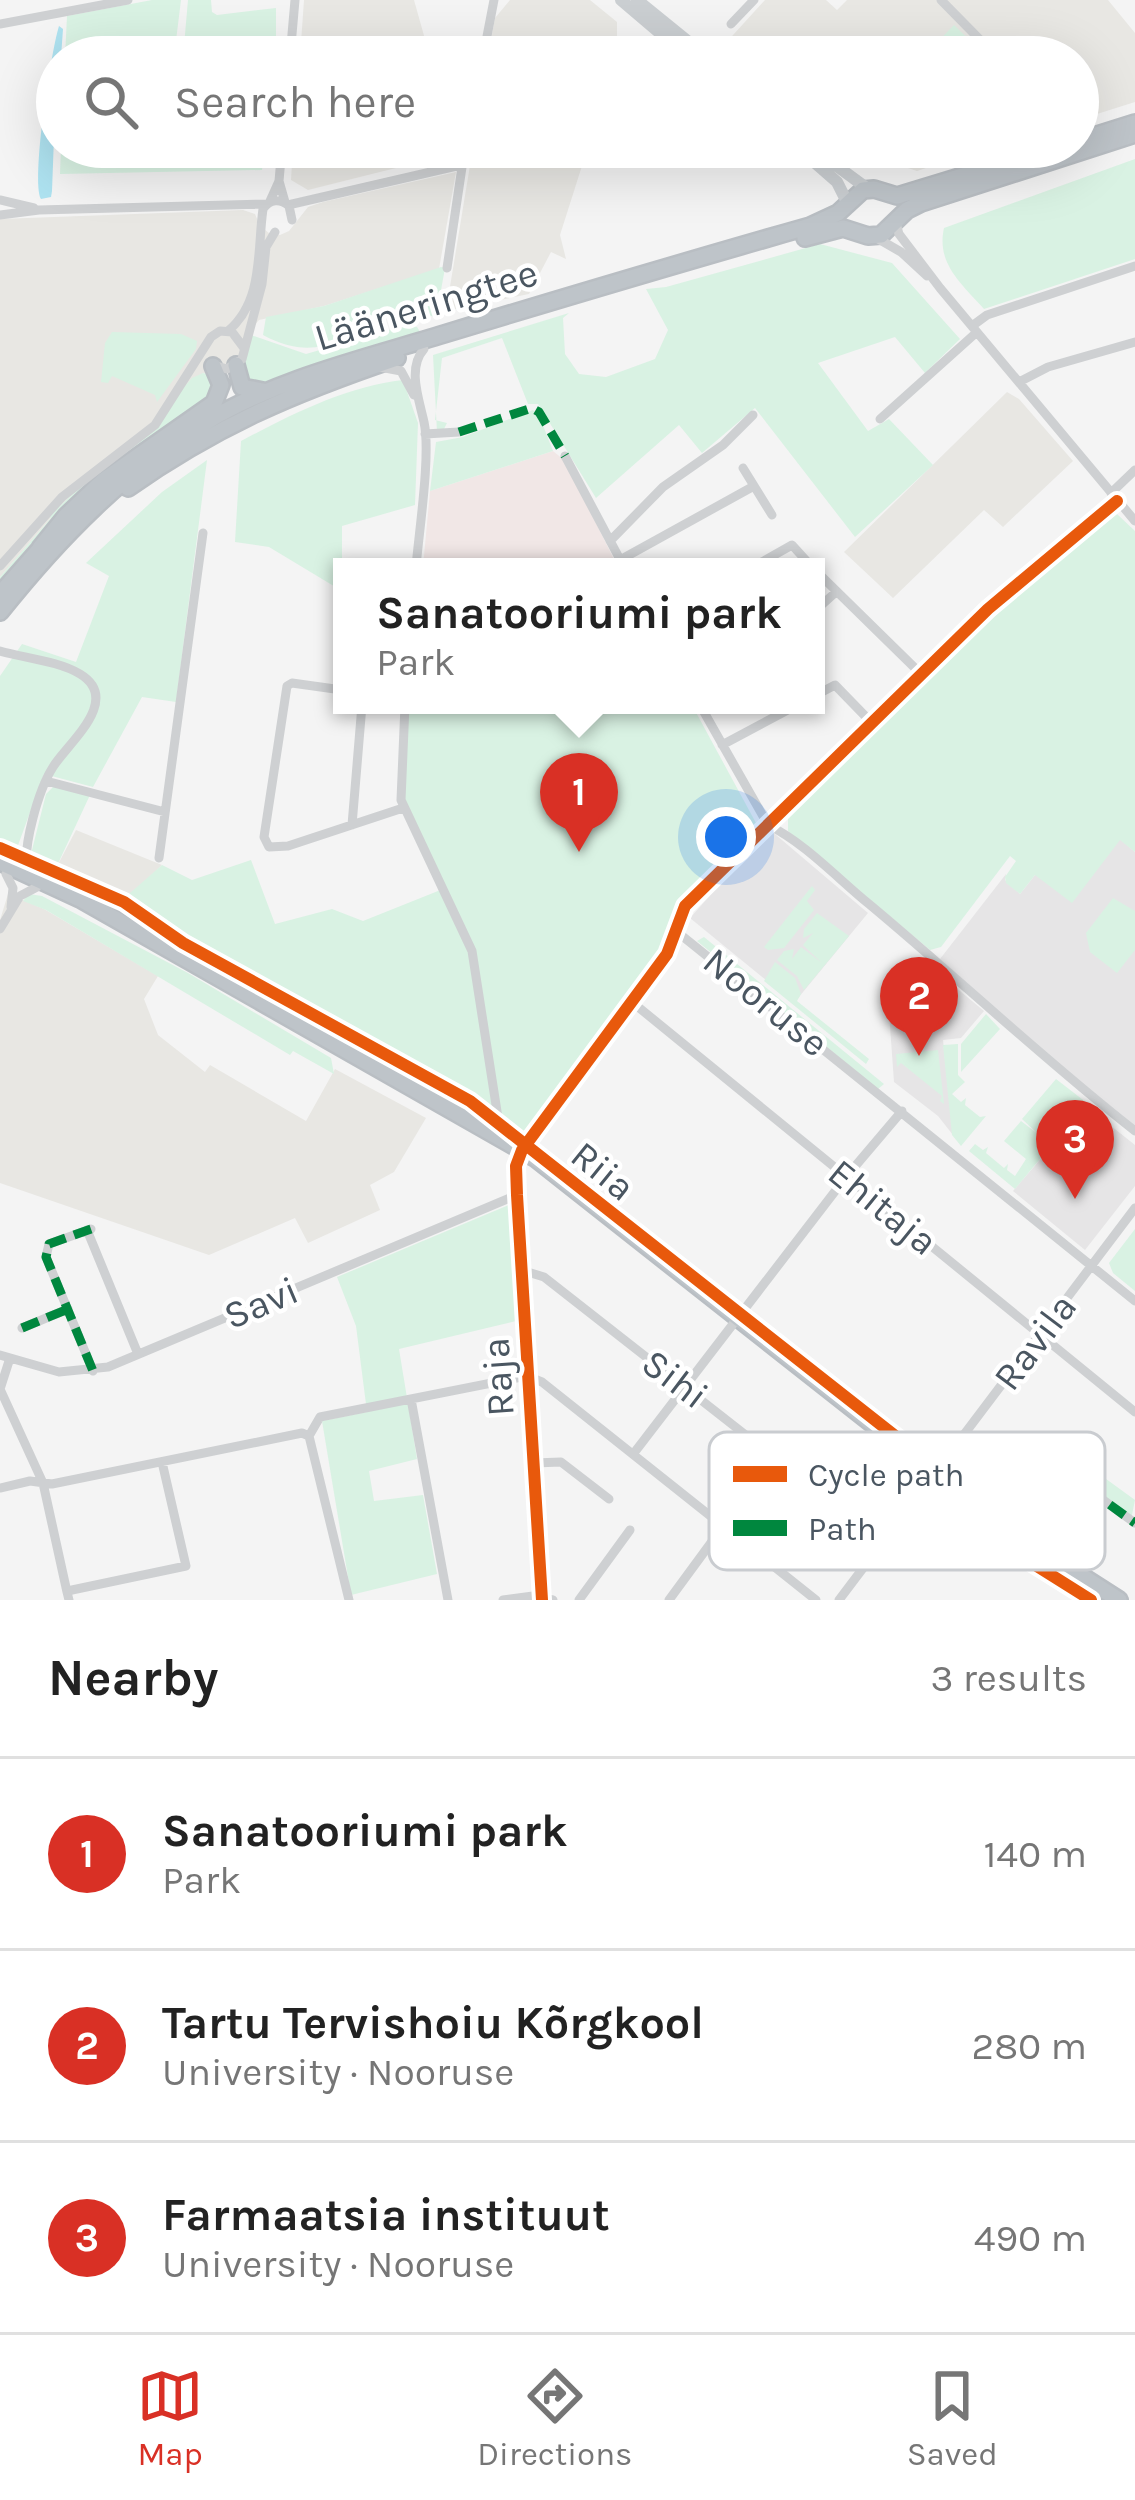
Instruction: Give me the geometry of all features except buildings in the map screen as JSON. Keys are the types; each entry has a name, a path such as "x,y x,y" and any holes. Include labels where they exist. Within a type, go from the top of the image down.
{"highway":[{"path":"1099,134 1135,122"},
{"path":"1099,141 1135,134"},
{"path":"868,189 910,193 995,168"},
{"path":"848,204 854,229 875,236 921,203 1011,168"},
{"name":"Lääneringtee","path":"0,612 88,512 141,465 211,419 272,389 810,226 868,189"},
{"path":"886,194 895,206 895,220"},
{"name":"Lääneringtee","path":"60,543 127,489 242,417 424,349 823,233 854,229"},
{"path":"0,594 66,515 103,481 214,403 221,385 209,358"},
{"path":"236,365 238,381 245,389 272,389"},
{"path":"40,548 99,494 141,465"},
{"path":"0,624 69,543 127,489"},
{"name":"Riia","path":"2,867 502,1139 873,1432"},
{"name":"Riia","path":"33,880 346,1063 520,1154"},
{"name":"Riia","path":"1057,1570 1105,1600"},
{"name":"Riia","path":"1070,1570 1120,1600"}],"main road":[{"path":"620,0 663,36"},
{"path":"637,0 681,36"},
{"path":"821,168 837,182 848,204"},
{"path":"840,168 868,189"}],"street":[{"path":"0,24 128,0"},
{"path":"292,36 295,0"},
{"path":"487,36 494,0"},
{"path":"731,24 754,0"},
{"path":"941,0 976,36"},
{"path":"1099,132 1106,132"},
{"path":"0,566 62,497 155,425 184,380 209,358 211,337 240,320 251,298 262,220 280,168"},
{"path":"2,216 39,210 310,202 449,168"},
{"path":"447,268 461,168"},
{"path":"279,181 292,220"},
{"path":"6,201 39,210"},
{"path":"2,216 12,212 6,201"},
{"path":"209,358 227,369 236,365 262,284 268,242 310,202"},
{"path":"235,206 275,232"},
{"path":"895,220 899,234 940,288 1135,521"},
{"path":"875,236 901,252 940,288"},
{"path":"880,419 988,315 1135,266"},
{"path":"228,331 239,337 244,348"},
{"path":"1019,382 1048,367 1135,342"},
{"path":"417,558 425,434 415,370 424,349"},
{"path":"184,380 209,358"},
{"path":"373,366 404,373 421,411"},
{"path":"610,542 662,487 723,445 753,416"},
{"path":"425,434 459,432"},
{"path":"565,456 619,558"},
{"path":"743,467 772,514"},
{"path":"520,1154 667,954 685,906 920,673 1114,497 1135,470"},
{"path":"630,558 754,485"},
{"path":"159,858 203,533"},
{"path":"769,558 792,545 804,558"},
{"path":"825,580 920,673"},
{"path":"825,602 836,592"},
{"path":"0,651 81,674 94,694 93,713 46,781 28,838 2,867 13,888 10,912"},
{"path":"825,690 835,685 870,721"},
{"path":"333,689 287,686 264,837 269,847 279,848 403,808"},
{"path":"352,825 361,714"},
{"path":"404,714 403,808 472,951 502,1139"},
{"path":"705,714 768,826 848,886 1021,1040 1135,1131"},
{"path":"722,745 780,714"},
{"path":"46,781 165,812"},
{"path":"0,929 33,880 28,838"},
{"name":"Nooruse","path":"676,931 1135,1301"},
{"name":"Ehitaja","path":"632,1002 1135,1412"},
{"path":"634,1453 902,1111"},
{"name":"Raja","path":"520,1154 517,1195 527,1376 546,1599"},
{"name":"Savi","path":"5,1356 59,1372 93,1371 517,1195"},
{"name":"Ravila","path":"966,1432 1135,1208"},
{"path":"93,1371 46,1257 49,1244 89,1229 138,1354"},
{"name":"Sihi","path":"521,1270 544,1277 742,1432"},
{"path":"22,1328 68,1309"},
{"path":"5,1356 1,1388 43,1483 68,1596 186,1565 162,1462"},
{"path":"349,1600 309,1436 320,1418 527,1376 542,1382 709,1513"},
{"path":"412,1399 448,1600"},
{"path":"0,1487 162,1462 302,1433 309,1436"},
{"name":"Raja","path":"534,1463 562,1462 609,1498"},
{"path":"1105,1501 1135,1523"},
{"path":"579,1600 631,1530"},
{"path":"669,1600 709,1545"},
{"path":"779,1570 816,1600"},
{"name":"Ravila","path":"839,1600 860,1570"},
{"path":"503,1600 546,1599"}],"shaded area":[{"path":"304,0 414,0 424,36 301,36"},
{"path":"510,0 590,0 617,22 617,36 492,36 495,18"},
{"path":"765,0 826,0 837,10 847,0 1108,0 1135,33 1135,102 1099,113 1099,36 732,36"},
{"path":"292,168 396,168 308,190 291,180"},
{"path":"470,168 581,168 560,235 566,259 551,252 529,294 446,311"},
{"path":"456,172 439,269 324,306 259,320 252,328 246,355 226,372 203,373 154,431 101,470 0,577 0,219 243,210 255,214 269,233 280,235 308,207"},
{"path":"1007,392 1019,399 1073,461 1003,527 984,510 893,598 844,552"},
{"path":"553,451 564,460 613,558 424,558 430,491"},
{"path":"769,829 868,913 794,1003 690,918"},
{"path":"76,830 162,865 120,900 55,870"},
{"path":"1120,839 1135,852 1135,1127 1084,1088 940,959 1006,874 1005,880 1020,894 1035,875"},
{"path":"8,894 44,909 158,976 144,999 158,1035 205,1072 210,1065 306,1121 335,1069 426,1118 394,1172 370,1185 380,1210 308,1243 295,1218 209,1255 0,1183 0,920"},
{"path":"930,966 984,1011 961,1038 943,1040 953,1135 938,1116 894,1082 889,1012"},
{"path":"1096,1114 1135,1145 1135,1186 1085,1250 1013,1191 1056,1141 1067,1149"}],"green space":[{"path":"152,0 181,0 177,36 66,36 67,16"},
{"path":"188,0 211,0 217,15 276,8 276,36 185,36"},
{"path":"954,25 965,36 943,36"},
{"path":"1135,159 1135,259 984,309 947,263 944,228"},
{"path":"60,168 262,168 262,170 60,174"},
{"path":"820,244 892,263 960,339 925,373 895,337 818,363 868,431 889,419 933,465 855,537 755,408 702,453 679,425 596,498 538,404 528,404 502,338 442,358 436,412 433,355 569,313 563,318 565,354 579,374 606,377 655,359 668,330 646,289"},
{"path":"445,268 436,318 398,311 384,316 377,330 320,347 293,346 263,335 266,317 324,306"},
{"path":"406,325 417,327 422,335 347,353 258,386 247,384 241,367 251,335 306,354"},
{"path":"112,332 181,334 197,341 196,349 157,402 155,395 112,376 108,383 101,382 105,343"},
{"path":"203,373 213,376 214,396 0,589 0,577 49,516 154,431 178,394"},
{"path":"403,380 418,423 415,505 342,526 342,558 333,558 333,586 269,547 235,542 241,441 340,395"},
{"path":"533,410 553,451 430,491 436,442 463,437"},
{"path":"207,460 176,702 142,697 93,787 44,774 17,848 0,841 0,676 22,644 76,662 109,576 86,563 162,492"},
{"path":"1117,514 1135,531 1135,852 1120,840 1072,903 1035,875 1020,894 1006,883 1016,861 1010,856 941,947 930,950 788,831 788,811 1033,580"},
{"path":"408,714 697,714 756,823 673,911 662,949 519,1141 113,908 162,865 192,880 251,860 275,924 332,909 363,921 443,889 404,802"},
{"path":"55,785 90,795 55,870 30,858 46,794"},
{"path":"812,886 815,890 807,901 814,910 784,948 768,950 764,947"},
{"path":"29,894 42,896 188,973 331,1058 334,1074 293,1051 290,1055 46,910 23,901"},
{"path":"1113,898 1135,911 1135,950 1117,973 1090,952 1086,933"},
{"path":"817,913 849,936 804,990 797,976 777,960 784,951 794,949 792,959 801,947 822,963 803,945 813,933 803,938 804,929"},
{"path":"704,937 884,1084 878,1089 697,941"},
{"path":"775,962 795,978 801,994 797,1001 869,1059 866,1064 764,981"},
{"path":"986,1014 1000,1029 961,1072 961,1044"},
{"path":"958,1044 958,1075 965,1082 952,1094 961,1102 966,1098 965,1105 980,1117 986,1116 961,1146 952,1135 943,1045"},
{"path":"938,1050 944,1104 942,1096 901,1063 897,1067 896,1054"},
{"path":"1056,1079 1100,1113 1066,1150 1055,1141 1015,1189 969,1151 975,1144 983,1150 988,1147 986,1153 1004,1168 1008,1164 1007,1170 1015,1176 1026,1159 1004,1141 1021,1121 1038,1134 1022,1119"},
{"path":"511,1204 516,1321 399,1349 417,1459 369,1471 374,1501 423,1495 437,1574 351,1595 322,1421 367,1412 356,1326 337,1277"},
{"path":"1135,1229 1135,1291 1113,1273 1109,1263"},
{"path":"1105,1478 1135,1500 1131,1520 1105,1501"}],"water":[{"path":"39,168 53,168 51,197 41,199"}],"marked path":[{"path":"459,432 532,408 565,456"},
{"path":"91,1229 49,1244 46,1257 93,1371"},
{"path":"22,1328 68,1309"},
{"path":"1105,1501 1135,1523"}],"cycle path":[{"path":"542,1600 517,1195 516,1166 522,1150 667,954 685,906 988,609 1117,501"},
{"path":"0,848 124,902 183,943 470,1101 890,1432"},
{"path":"1043,1570 1091,1600"}],"place":[{"name":"Sanatooriumi park","path":"579,852"},
{"name":"Tartu Tervishoiu Kõrgkool","path":"919,1056"},
{"name":"Farmaatsia instituut","path":"1075,1199"}]}
